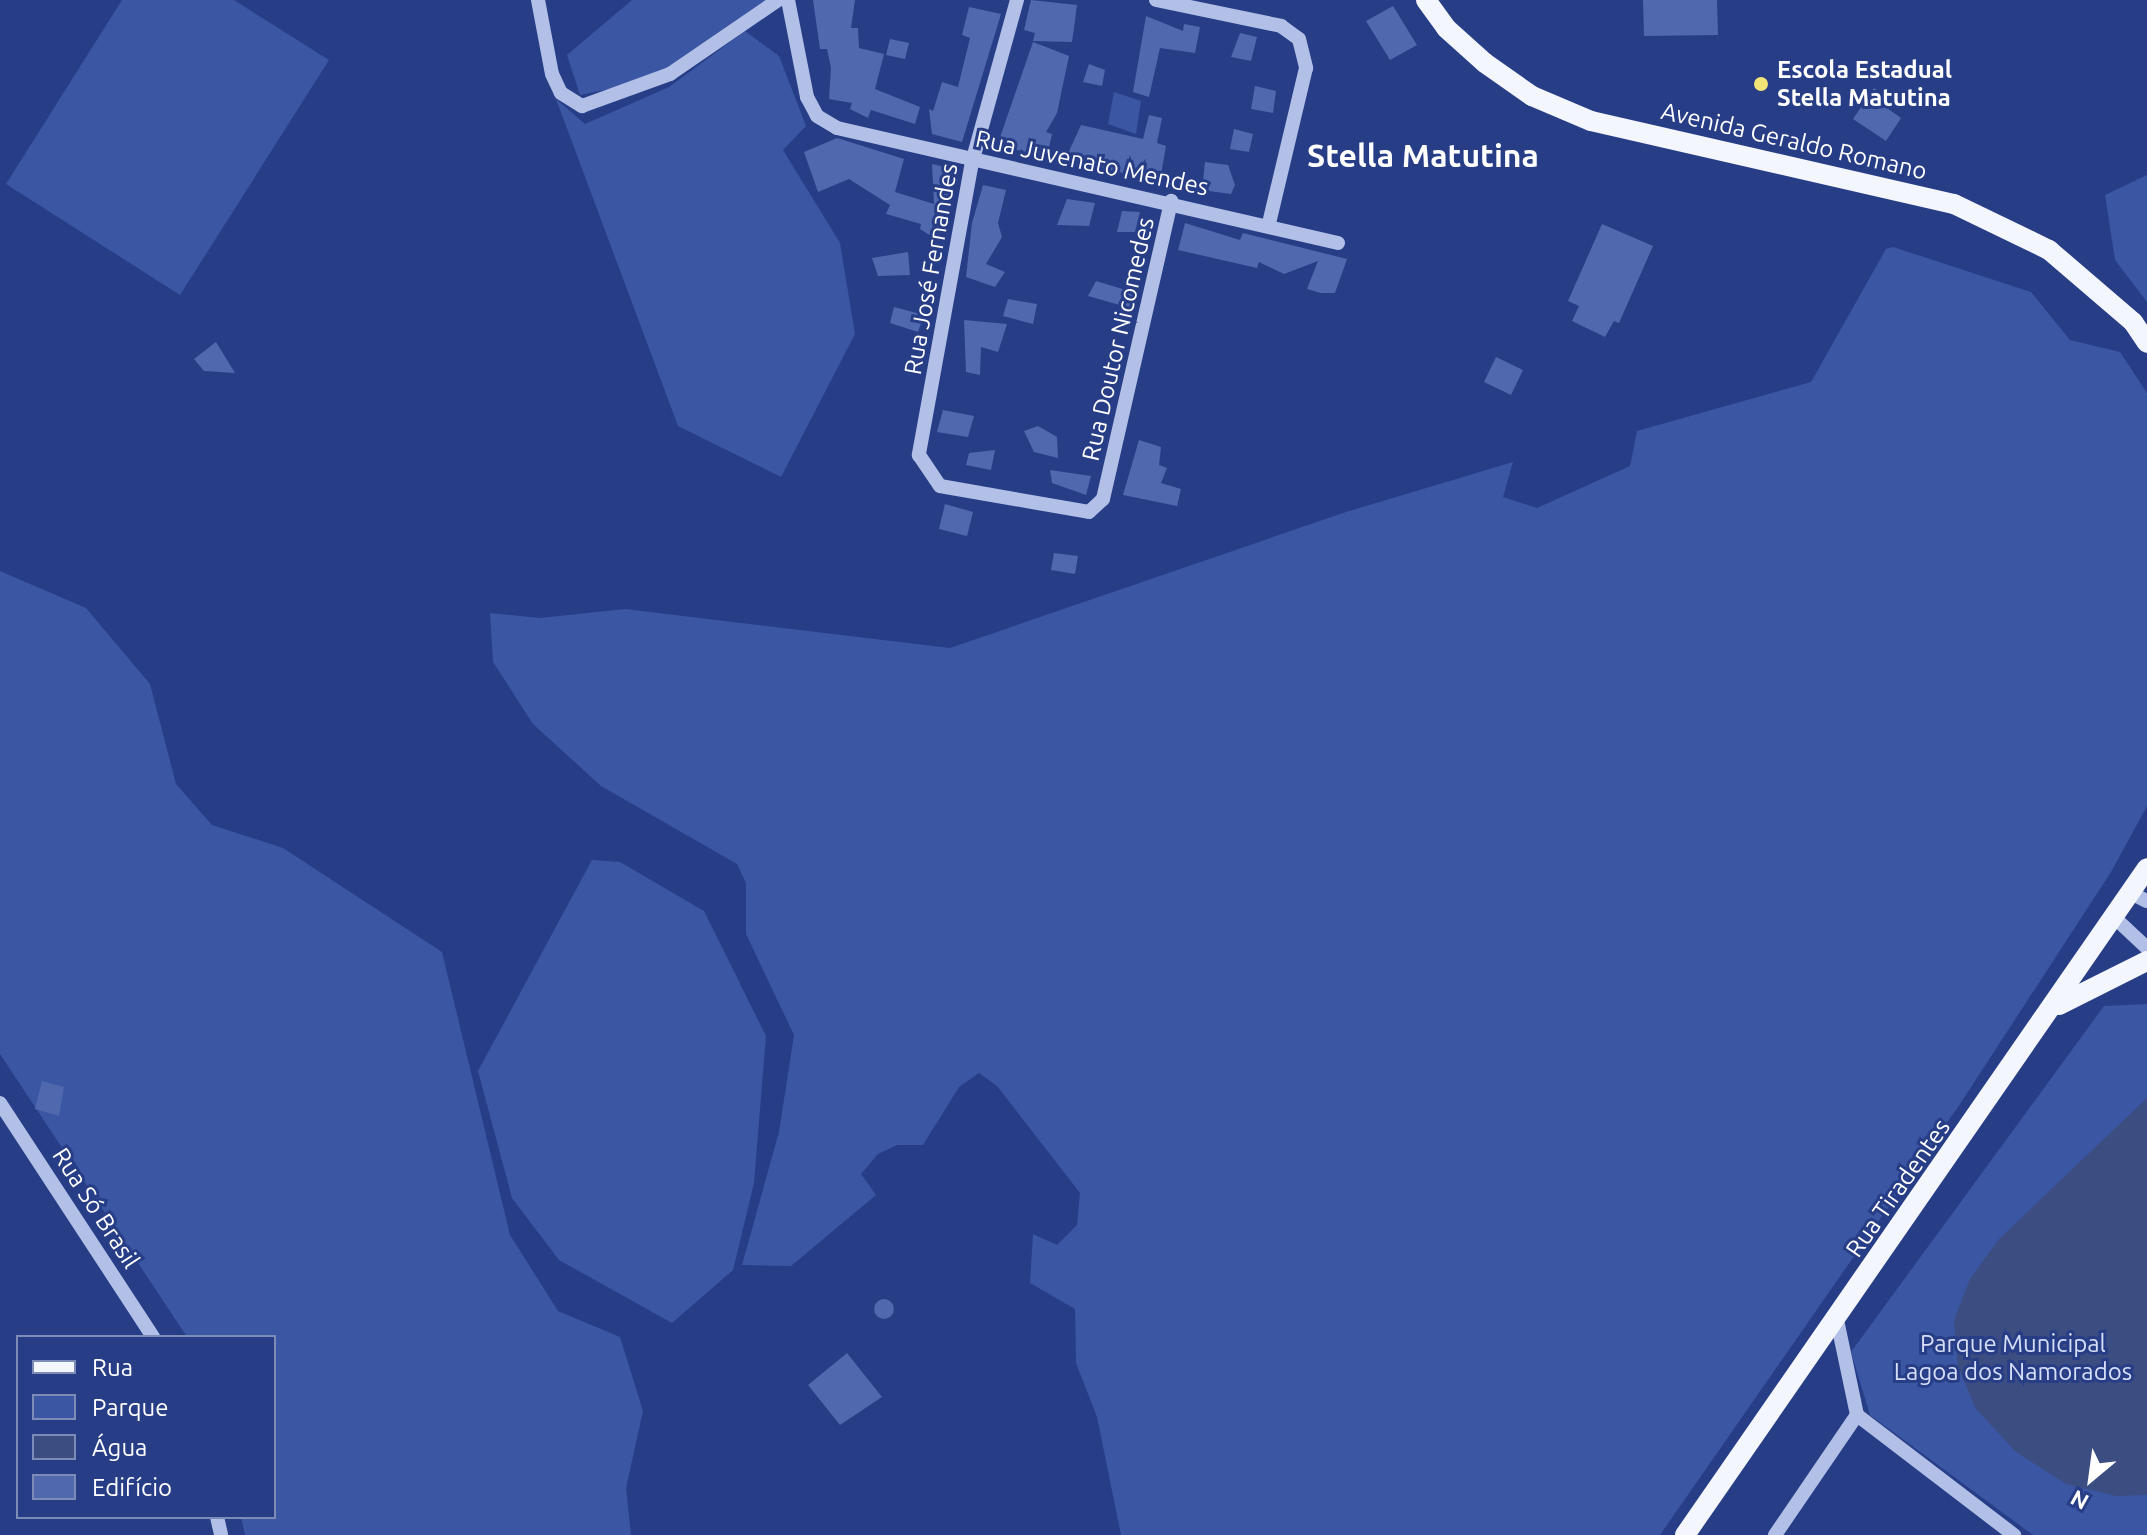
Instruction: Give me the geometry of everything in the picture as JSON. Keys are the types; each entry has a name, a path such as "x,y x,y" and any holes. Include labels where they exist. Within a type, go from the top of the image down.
{"main road":[{"name":"Avenida Geraldo Romano","path":"1426,0 1446,28 1485,63 1532,96 1591,121 1954,204 2049,250 2133,322 2147,343"},
{"name":"Rua Tiradentes","path":"1685,1535 2116,919 2139,897 2147,868"},
{"path":"2056,1007 2147,961"}],"street":[{"path":"538,0 552,74 561,93 582,106 670,74 778,0"},
{"name":"Rua Juvenato Mendes","path":"788,0 807,97 817,116 837,128 972,162 1269,223 1338,243"},
{"name":"Rua José Fernandes","path":"1017,0 972,162 919,455 927,473 949,490 1089,512 1108,486"},
{"path":"1156,0 1281,26 1299,39 1306,68 1269,223"},
{"name":"Rua Doutor Nicomedes","path":"1108,486 1171,201"},
{"path":"2116,919 2147,948"},
{"name":"Rua Só Brasil","path":"0,1103 152,1335"},
{"path":"1837,1320 1857,1415 2014,1535"},
{"path":"1775,1535 1857,1415"}],"green space":[{"path":"122,0 234,0 329,60 180,295 6,184"},
{"path":"632,0 768,0 696,53 639,83 580,95 567,55"},
{"path":"745,31 779,56 806,126 783,150 840,243 855,334 781,477 678,426 556,99 585,124 669,87"},
{"path":"1114,92 1141,101 1136,134 1108,124"},
{"path":"2147,175 2147,302 2115,260 2105,195"},
{"path":"1893,247 2031,292 2070,340 2120,352 2147,393 2147,806 2111,872 1960,1104 1660,1535 1121,1535 1097,1417 1076,1363 1075,1309 1030,1283 1033,1234 1057,1245 1077,1225 1080,1193 997,1086 979,1073 959,1087 923,1145 897,1145 878,1154 861,1174 876,1195 791,1266 742,1265 779,1132 794,1035 746,934 746,883 737,864 601,786 533,724 493,662 490,613 540,618 625,609 950,648 1346,512 1513,462 1503,497 1537,508 1630,466 1637,431 1811,382 1886,249"},
{"path":"0,571 86,608 150,684 176,784 212,825 283,848 442,952 510,1235 558,1311 620,1337 643,1411 626,1488 631,1535 245,1535 241,1519 276,1519 276,1335 186,1335 0,1054"},
{"path":"592,860 620,862 704,911 766,1036 754,1183 733,1270 672,1323 559,1260 512,1198 478,1071"},
{"name":"Parque Municipal Lagoa dos Namorados","path":"2147,1004 2147,1535 2033,1535 1870,1415 1851,1352 2104,1006"}],"water":[{"path":"2147,1098 2147,1495 2116,1496 2066,1484 2016,1452 1976,1409 1958,1367 1954,1320 1970,1279 1999,1239"}],"building":[{"path":"813,0 855,0 851,28 858,28 859,48 884,54 875,89 920,107 915,124 871,110 868,118 850,109 852,103 829,99 831,68 827,49 820,49"},
{"path":"1031,0 1077,5 1072,42 1033,41 1035,33 1024,30"},
{"path":"1643,0 1717,0 1718,35 1644,36"},
{"path":"1393,6 1417,45 1390,60 1366,21"},
{"path":"969,7 1001,14 962,142 932,134 929,109 933,111 942,82 958,87 970,38 962,35"},
{"path":"1146,16 1183,31 1184,24 1200,27 1195,53 1160,48 1149,97 1133,92"},
{"path":"1240,33 1257,37 1251,61 1231,57"},
{"path":"890,39 909,43 905,59 886,55"},
{"path":"1033,42 1069,56 1057,113 1046,132 1052,134 1047,156 997,146"},
{"path":"1089,64 1105,70 1102,86 1083,82"},
{"path":"1255,86 1276,91 1273,113 1251,109"},
{"path":"1874,88 1886,97 1881,104 1901,118 1886,141 1853,119"},
{"path":"1149,115 1162,118 1157,143 1166,146 1160,181 1065,160 1081,125 1143,139"},
{"path":"1234,129 1253,134 1249,152 1230,149"},
{"path":"837,138 904,159 895,192 934,204 932,164 958,170 939,241 920,229 921,224 886,214 890,205 849,179 818,192 804,152"},
{"path":"1205,162 1228,165 1235,185 1231,194 1202,190"},
{"path":"983,185 1006,190 998,223 1002,237 986,264 1005,272 995,287 966,277 972,223"},
{"path":"1067,199 1095,203 1089,226 1057,225"},
{"path":"1122,211 1140,212 1135,232 1117,232"},
{"path":"1185,223 1240,240 1243,233 1347,259 1335,293 1321,293 1307,289 1318,261 1284,274 1259,262 1257,268 1178,250"},
{"path":"1602,224 1653,246 1619,323 1614,321 1605,337 1572,321 1579,306 1568,301"},
{"path":"908,252 910,275 878,276 872,258"},
{"path":"1096,281 1139,294 1134,309 1088,296"},
{"path":"1008,299 1037,304 1033,324 1003,316"},
{"path":"894,307 924,315 918,332 890,323"},
{"path":"964,320 1007,324 998,352 981,347 980,375 966,372"},
{"path":"216,342 235,373 204,371 194,359"},
{"path":"1496,357 1523,370 1511,395 1484,382"},
{"path":"943,410 974,416 968,437 937,432"},
{"path":"1038,426 1057,437 1058,458 1034,452 1024,431"},
{"path":"1139,440 1161,447 1159,465 1167,468 1161,483 1181,489 1177,506 1123,495"},
{"path":"995,450 991,470 966,465 969,453"},
{"path":"1050,470 1091,476 1086,495 1052,483"},
{"path":"945,504 973,512 967,536 939,529"},
{"path":"1054,553 1078,556 1075,574 1051,570"},
{"path":"42,1081 64,1087 59,1116 35,1109"},
{"path":"880,1299 888,1299 894,1309 888,1319 880,1319 874,1313 874,1305"},
{"path":"847,1353 882,1397 840,1425 808,1385"}],"place":[{"name":"Escola Estadual Stella Matutina","path":"1761,84"}],"district":[{"name":"Stella Matutina","path":"1423,155"}]}
